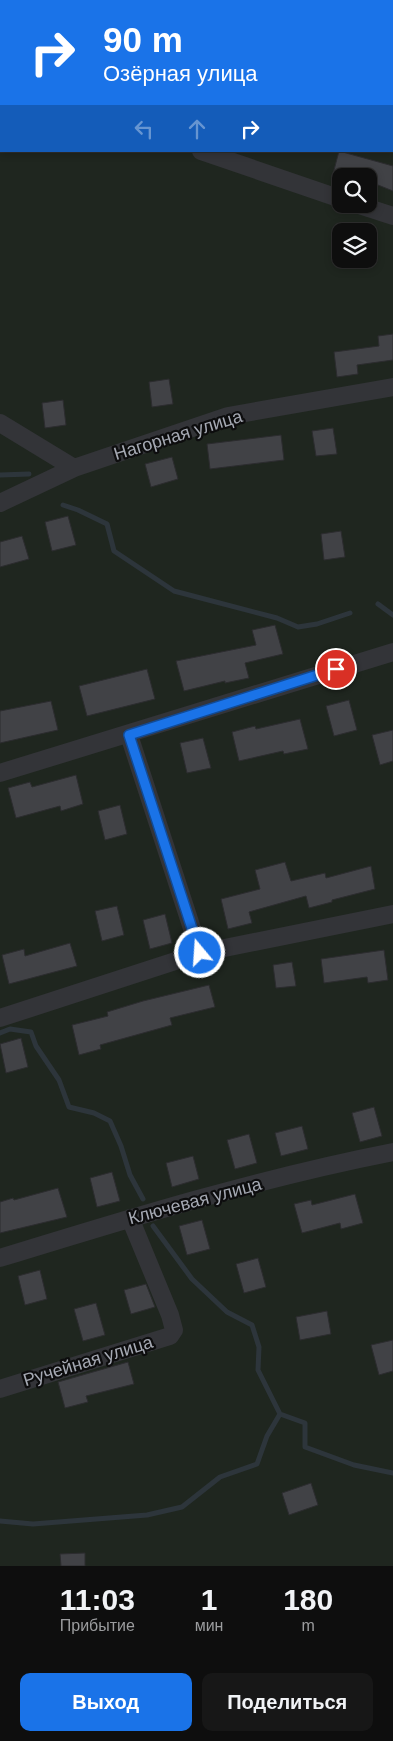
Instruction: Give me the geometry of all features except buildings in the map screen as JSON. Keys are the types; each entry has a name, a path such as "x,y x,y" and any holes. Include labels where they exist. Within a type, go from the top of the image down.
{"street":[{"path":"204,152 332,196"},
{"path":"377,211 393,216"},
{"name":"Нагорная улица","path":"0,503 74,468 228,416 393,387"},
{"path":"0,423 74,468"},
{"path":"0,773 129,735 393,652"},
{"path":"129,735 200,953"},
{"path":"0,1018 200,953 393,914"},
{"name":"Ключевая улица","path":"0,1258 193,1199 351,1160 393,1152"},
{"name":"Ручейная улица","path":"0,1389 170,1336 174,1330 170,1316 130,1218"}],"shaded area":[{"path":"0,152 393,152 393,1566 0,1566"}],"waterway":[{"path":"0,475 29,474"},
{"path":"63,505 107,524 114,551 174,591 277,618 298,627 317,624 350,613"},
{"path":"378,604 393,615"},
{"path":"0,1033 10,1029 31,1032 36,1046 59,1080 69,1107 94,1113 110,1121 121,1146 130,1175 143,1199"},
{"path":"153,1226 192,1279 227,1312 252,1325 259,1347 258,1370 280,1414"},
{"path":"0,1521 33,1524 147,1515 182,1507 220,1477 257,1464 267,1436 280,1414 305,1423 305,1447 354,1465 393,1473"}],"route":[{"path":"200,953 129,735 336,669"}]}
